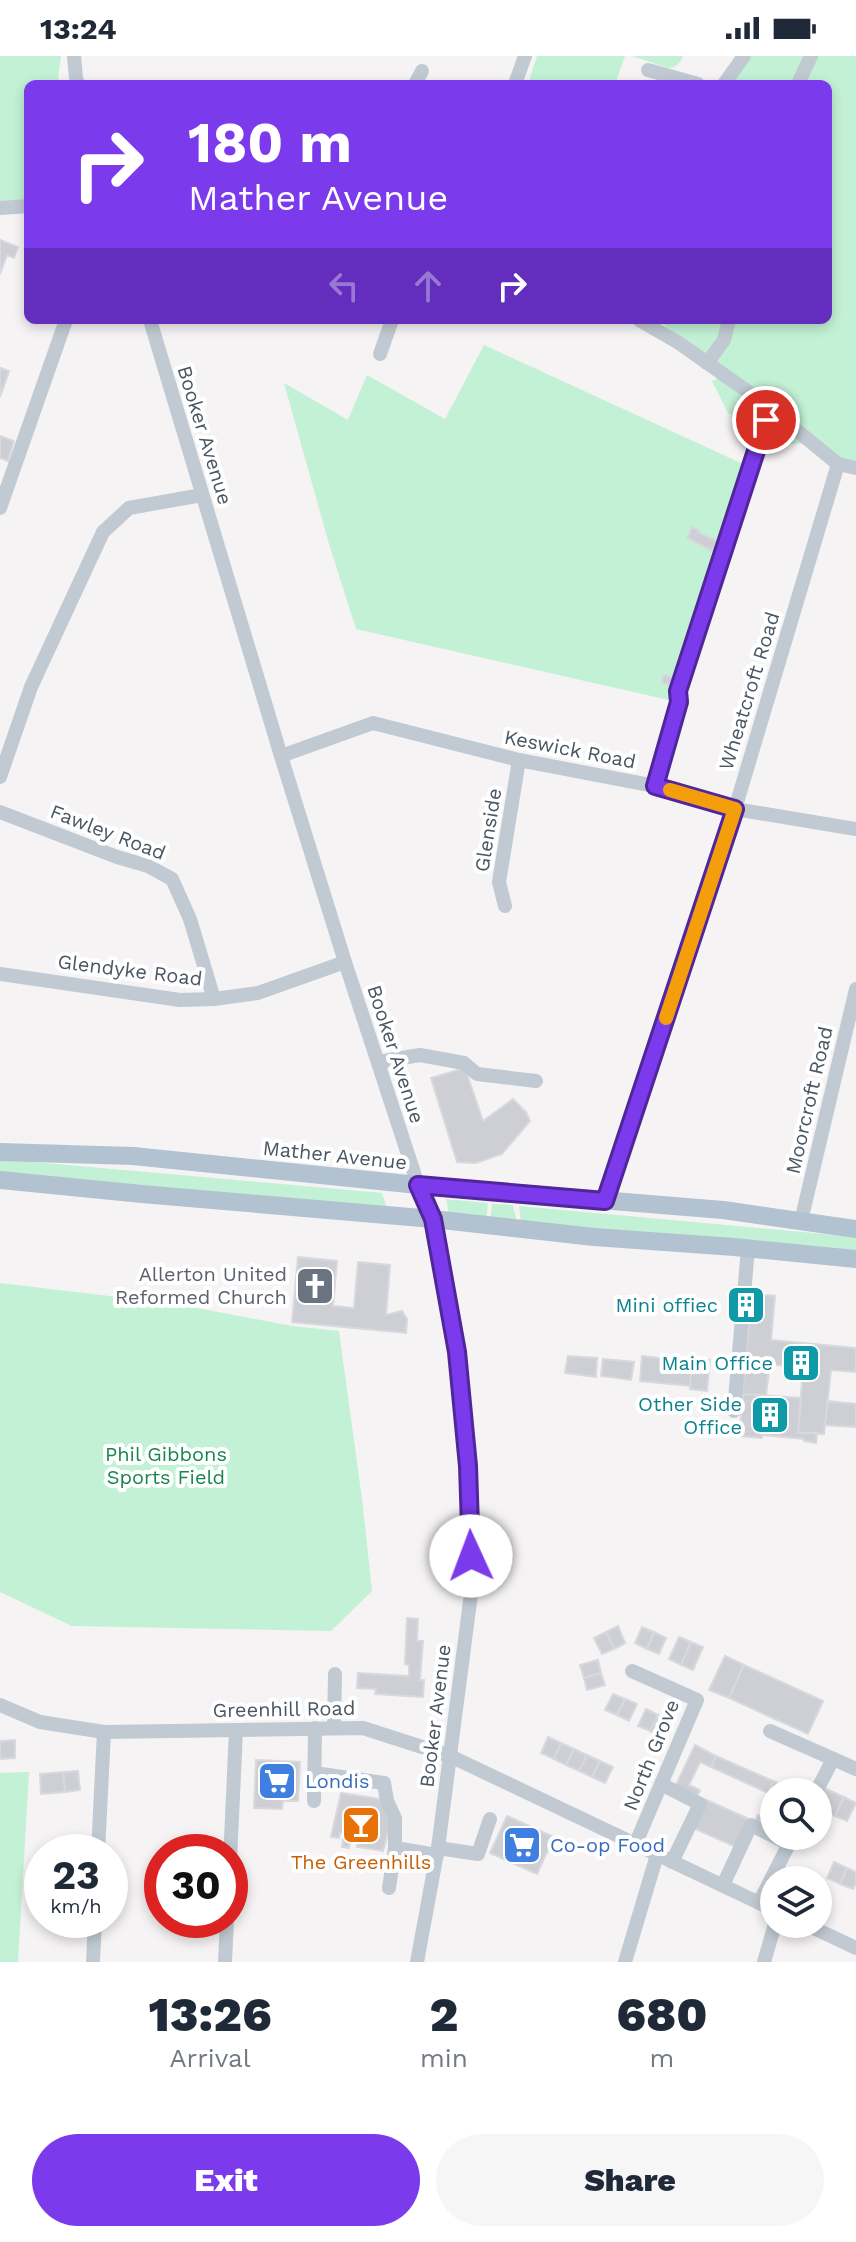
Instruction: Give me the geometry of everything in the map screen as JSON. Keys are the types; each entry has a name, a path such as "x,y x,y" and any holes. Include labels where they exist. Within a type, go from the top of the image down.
{"main road":[{"name":"Mather Avenue","path":"0,1152 133,1156 418,1185 723,1210 856,1229"},
{"path":"0,1180 856,1259"}],"street":[{"path":"74,56 77,80"},
{"path":"516,80 525,56"},
{"path":"727,80 744,56"},
{"path":"800,80 811,56"},
{"path":"648,70 684,80"},
{"path":"0,208 24,206"},
{"path":"0,508 65,324"},
{"name":"Booker Avenue","path":"151,324 345,962 418,1185 433,1219 457,1352 469,1481 472,1586 438,1852 417,1962"},
{"path":"380,354 391,324"},
{"path":"646,324 679,343 770,408 838,464 856,468"},
{"path":"707,363 724,340 728,324"},
{"path":"655,786 679,702 678,691 770,408"},
{"name":"Wheatcroft Road","path":"605,1201 735,809 838,464"},
{"path":"0,777 31,687 103,532 129,508 202,495"},
{"name":"Keswick Road","path":"281,756 373,723 519,760 655,786 735,809 856,829"},
{"name":"Glenside","path":"505,906 499,882 519,760"},
{"name":"Fawley Road","path":"0,812 148,866 172,879 190,919 214,999"},
{"name":"Glendyke Road","path":"0,974 180,1000 214,999 258,993 345,962"},
{"name":"Moorcroft Road","path":"801,1221 856,989"},
{"path":"378,1062 420,1055 464,1063 477,1074 536,1081"},
{"path":"734,1411 748,1248"},
{"name":"North Grove","path":"632,1671 697,1700 635,1845"},
{"path":"334,1728 335,1674"},
{"name":"Greenhill Road","path":"0,1705 40,1722 104,1732 363,1728 450,1756 759,1903"},
{"path":"314,1801 315,1728"},
{"path":"231,1834 236,1730"},
{"path":"770,1731 856,1769"},
{"path":"99,1834 104,1732"},
{"path":"823,1778 833,1759"},
{"path":"314,1773 384,1783 387,1801 395,1818 395,1848 389,1888"},
{"path":"661,1784 700,1804 672,1862"},
{"path":"395,1848 478,1854 490,1819"},
{"path":"723,1885 751,1825 760,1828"},
{"path":"759,1903 786,1850"},
{"path":"631,1960 657,1855"},
{"path":"832,1937 856,1948"},
{"path":"93,1962 94,1938"},
{"path":"225,1962 226,1938"},
{"path":"764,1962 771,1938"},
{"path":"853,1962 856,1955"}],"green space":[{"path":"0,56 61,56 59,80 24,80 24,202 0,204"},
{"path":"537,56 625,56 616,80 529,80"},
{"path":"632,56 683,56 678,64 668,68"},
{"path":"749,56 856,56 856,468 811,442 787,445 728,413 712,381 725,376 663,324 832,324 832,80 734,80"},
{"path":"484,345 756,470 682,703 356,629 284,383 348,420 367,375 445,419"},
{"path":"0,1159 382,1193 388,1212 0,1178"},
{"path":"446,1199 488,1203 486,1222 450,1218"},
{"path":"492,1204 513,1205 517,1223 490,1221"},
{"path":"519,1206 856,1237 856,1255 521,1223"},
{"name":"Phil Gibbons Sports Field","path":"0,1283 176,1304 292,1326 339,1331 372,1591 331,1631 72,1626 0,1592"},
{"path":"29,1772 18,1962 0,1962 0,1773"}],"building":[{"path":"0,240 18,247 14,258 7,255 0,274"},
{"path":"0,370 9,371 0,397"},
{"path":"0,436 14,441 8,461 0,458"},
{"path":"692,527 717,541 712,551 687,538"},
{"path":"663,675 673,677 671,685 662,683"},
{"path":"465,1068 483,1121 513,1099 530,1121 502,1154 476,1163 457,1162 431,1078"},
{"name":"Allerton United Reformed Church","path":"298,1257 337,1261 333,1306 354,1308 358,1262 390,1265 386,1315 402,1311 407,1319 406,1333 292,1322"},
{"name":"Main Office","path":"752,1294 775,1296 771,1340 856,1348 856,1372 831,1370 824,1434 798,1433 803,1368 770,1364 766,1395 742,1394"},
{"path":"568,1356 597,1358 596,1377 565,1373"},
{"path":"642,1356 692,1362 690,1386 640,1381"},
{"path":"692,1358 710,1360 707,1391 690,1389"},
{"path":"603,1359 634,1362 631,1380 601,1376"},
{"name":"Other Side Office","path":"743,1394 801,1398 798,1433 817,1433 816,1443 762,1435 762,1438 739,1436"},
{"path":"828,1401 856,1404 856,1427 825,1425"},
{"path":"407,1618 418,1619 417,1641 423,1641 420,1680 424,1680 423,1697 375,1694 376,1689 357,1688 358,1673 409,1676 409,1665 405,1664"},
{"path":"618,1626 625,1643 614,1649 606,1632"},
{"path":"642,1627 654,1632 647,1649 635,1643"},
{"path":"606,1632 614,1649 602,1654 594,1638"},
{"path":"654,1632 666,1638 659,1654 647,1649"},
{"path":"679,1637 691,1642 681,1665 669,1659"},
{"path":"691,1642 703,1647 693,1670 681,1665"},
{"path":"725,1656 744,1665 729,1698 709,1690"},
{"path":"598,1660 601,1673 584,1678 580,1665"},
{"path":"744,1665 823,1701 808,1734 729,1698"},
{"path":"601,1673 605,1685 587,1690 584,1678"},
{"path":"613,1694 625,1699 617,1715 605,1710"},
{"path":"625,1699 637,1704 629,1721 617,1715"},
{"path":"646,1709 658,1715 650,1731 638,1726"},
{"path":"658,1715 670,1720 662,1737 650,1731"},
{"path":"548,1737 561,1743 554,1759 541,1753"},
{"path":"15,1740 15,1758 0,1759 0,1741"},
{"path":"561,1743 574,1749 566,1765 554,1759"},
{"path":"695,1745 716,1756 711,1767 700,1762 689,1785 700,1790 697,1797 675,1787"},
{"path":"574,1749 587,1755 579,1771 566,1765"},
{"path":"587,1755 600,1761 592,1777 579,1771"},
{"path":"716,1756 766,1778 760,1778 760,1789 711,1767"},
{"name":"Londis","path":"256,1760 300,1762 298,1801 283,1801 282,1809 254,1808"},
{"path":"600,1761 613,1767 605,1783 592,1777"},
{"path":"78,1771 80,1790 65,1792 63,1772"},
{"path":"63,1772 65,1792 41,1794 40,1774"},
{"path":"832,1792 844,1797 835,1816 832,1815"},
{"name":"The Greenhills","path":"341,1793 379,1799 392,1818 383,1851 357,1847 358,1839 351,1837 349,1848 342,1847 344,1833 340,1833 339,1838 331,1837"},
{"path":"844,1797 856,1803 847,1821 835,1816"},
{"path":"704,1799 749,1819 736,1847 691,1827"},
{"name":"Co-op Food","path":"507,1816 554,1837 537,1874 490,1853"},
{"path":"834,1862 847,1868 840,1884 832,1880"},
{"path":"847,1868 856,1872 853,1889 840,1884"}],"slow traffic":[{"path":"666,1018 735,809 670,790"}],"place":[{"name":"Allerton United Reformed Church","path":"315,1286"},
{"name":"Mini offiec","path":"746,1305"},
{"name":"Main Office","path":"801,1363"},
{"name":"Other Side Office","path":"770,1415"},
{"name":"Londis","path":"277,1781"},
{"name":"The Greenhills","path":"361,1825"},
{"name":"Co-op Food","path":"522,1845"}],"route":[{"path":"471,1556 468,1466 457,1352 433,1219 418,1185 605,1201 735,809 655,786 679,702 678,691 766,420"}]}
